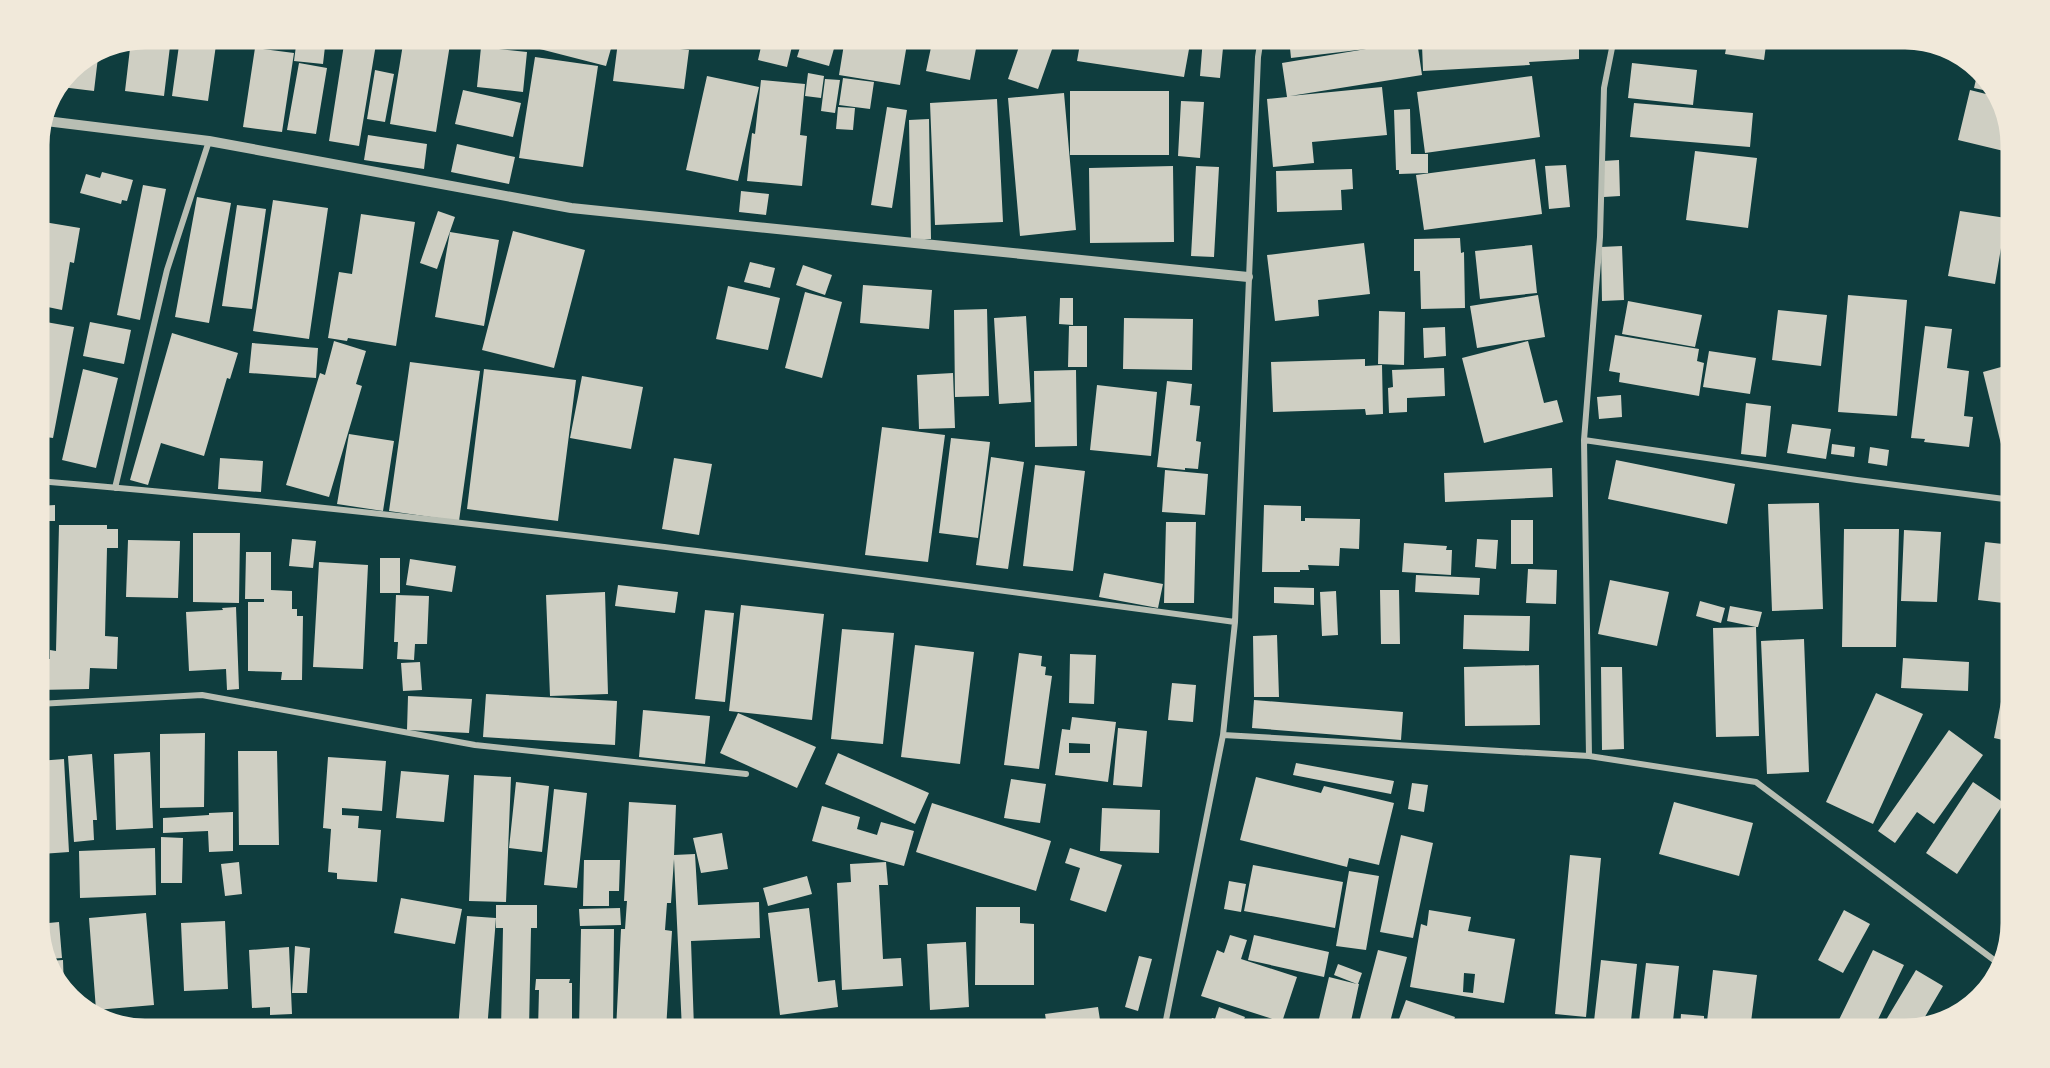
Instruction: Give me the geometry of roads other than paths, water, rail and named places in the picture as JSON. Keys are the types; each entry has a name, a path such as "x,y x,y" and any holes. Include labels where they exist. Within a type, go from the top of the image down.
{"street":[{"path":"1166,1020 1223,735 1235,622 1259,48"},
{"path":"1589,756 1584,440 1600,237 1604,88 1612,48"},
{"path":"51,122 209,141 571,208 1248,277"},
{"path":"115,488 166,270 209,141"},
{"path":"1584,440 2002,499"},
{"path":"48,482 501,527 1235,622"},
{"path":"48,703 202,695 475,745 746,774"},
{"path":"1223,735 1589,756 1756,782 1994,960"}]}
